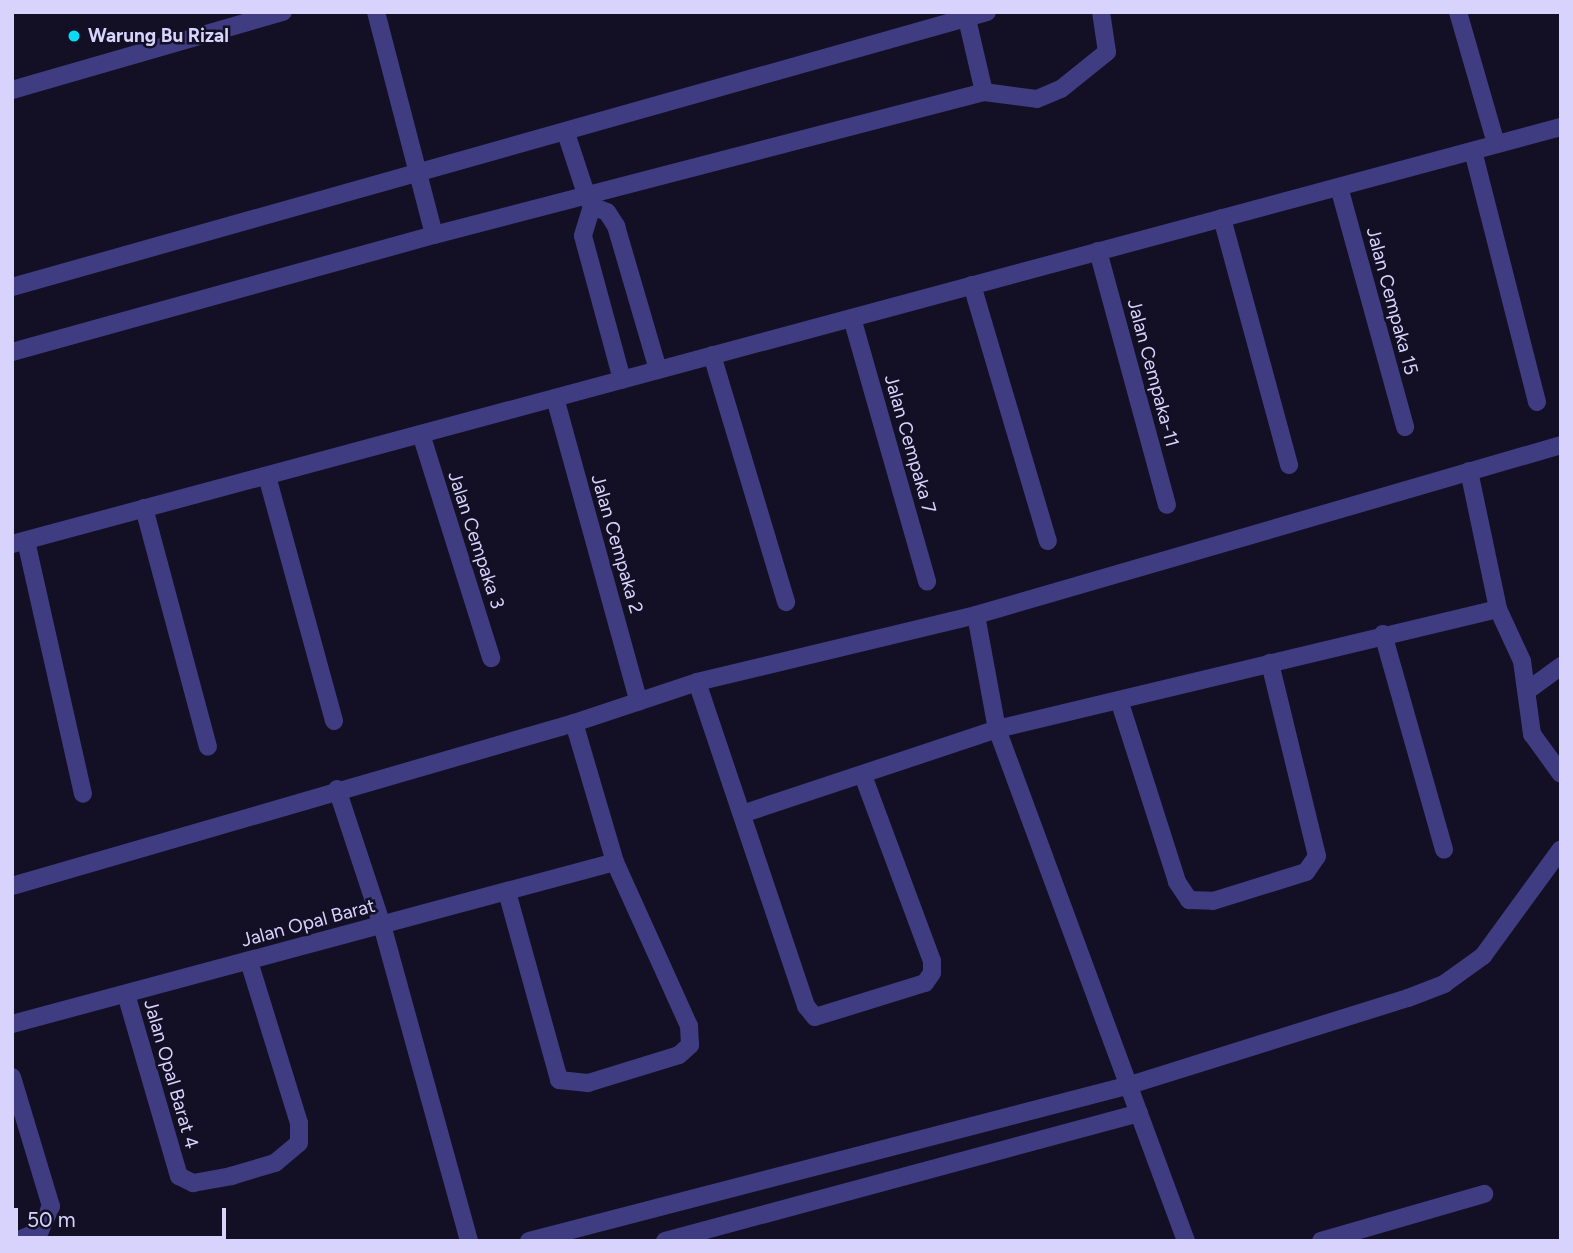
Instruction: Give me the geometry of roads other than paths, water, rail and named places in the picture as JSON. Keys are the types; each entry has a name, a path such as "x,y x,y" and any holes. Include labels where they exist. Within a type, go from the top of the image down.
{"street":[{"path":"12,90 283,12"},
{"path":"376,12 434,236"},
{"path":"12,287 418,176 987,12"},
{"path":"12,352 434,236 589,201 984,92 1037,99 1061,89 1107,52 1101,12"},
{"path":"1458,12 1496,144"},
{"path":"967,19 984,92"},
{"path":"83,794 19,543 1561,127"},
{"path":"566,133 589,201 583,236 622,380"},
{"path":"1473,151 1537,402"},
{"name":"Jalan Cempaka 15","path":"1339,187 1405,427"},
{"path":"589,201 607,212 616,226 658,370"},
{"path":"1222,218 1289,465"},
{"name":"Jalan Cempaka-11","path":"1098,251 1167,505"},
{"path":"972,285 1048,541"},
{"name":"Jalan Cempaka 7","path":"852,318 927,582"},
{"path":"712,355 786,602"},
{"name":"Jalan Cempaka 2","path":"555,398 639,702"},
{"name":"Jalan Cempaka 3","path":"421,434 491,658"},
{"path":"12,886 337,789 574,723 697,682 976,615 1561,445"},
{"path":"1469,471 1498,609 1522,661 1532,734 1561,774"},
{"path":"267,476 334,721"},
{"path":"144,508 208,747"},
{"path":"745,813 997,729 1119,703 1383,634 1498,609"},
{"path":"976,615 997,729 1130,1085 1185,1241"},
{"path":"1383,634 1444,850"},
{"path":"1119,703 1177,883 1189,900 1213,901 1306,872 1317,856 1270,663"},
{"path":"1527,691 1561,666"},
{"path":"697,682 745,813 806,1006 815,1017 828,1016 925,983 932,973 932,961 863,775"},
{"path":"507,892 554,1071 567,1084 588,1083 679,1055 690,1045 689,1026 615,862 574,723"},
{"path":"337,789 382,925 469,1241"},
{"path":"529,1241 1130,1085 1444,984 1483,956 1561,849"},
{"name":"Jalan Opal Barat","path":"12,1024 615,862"},
{"name":"Jalan Opal Barat 4","path":"126,994 176,1166 183,1180 202,1182 275,1164 299,1143 299,1124 249,961"},
{"path":"12,1077 51,1206 40,1231 16,1241"},
{"path":"665,1241 1139,1114"},
{"path":"1321,1241 1484,1194"}],"place":[{"name":"Warung Bu Rizal","path":"74,36"}]}
